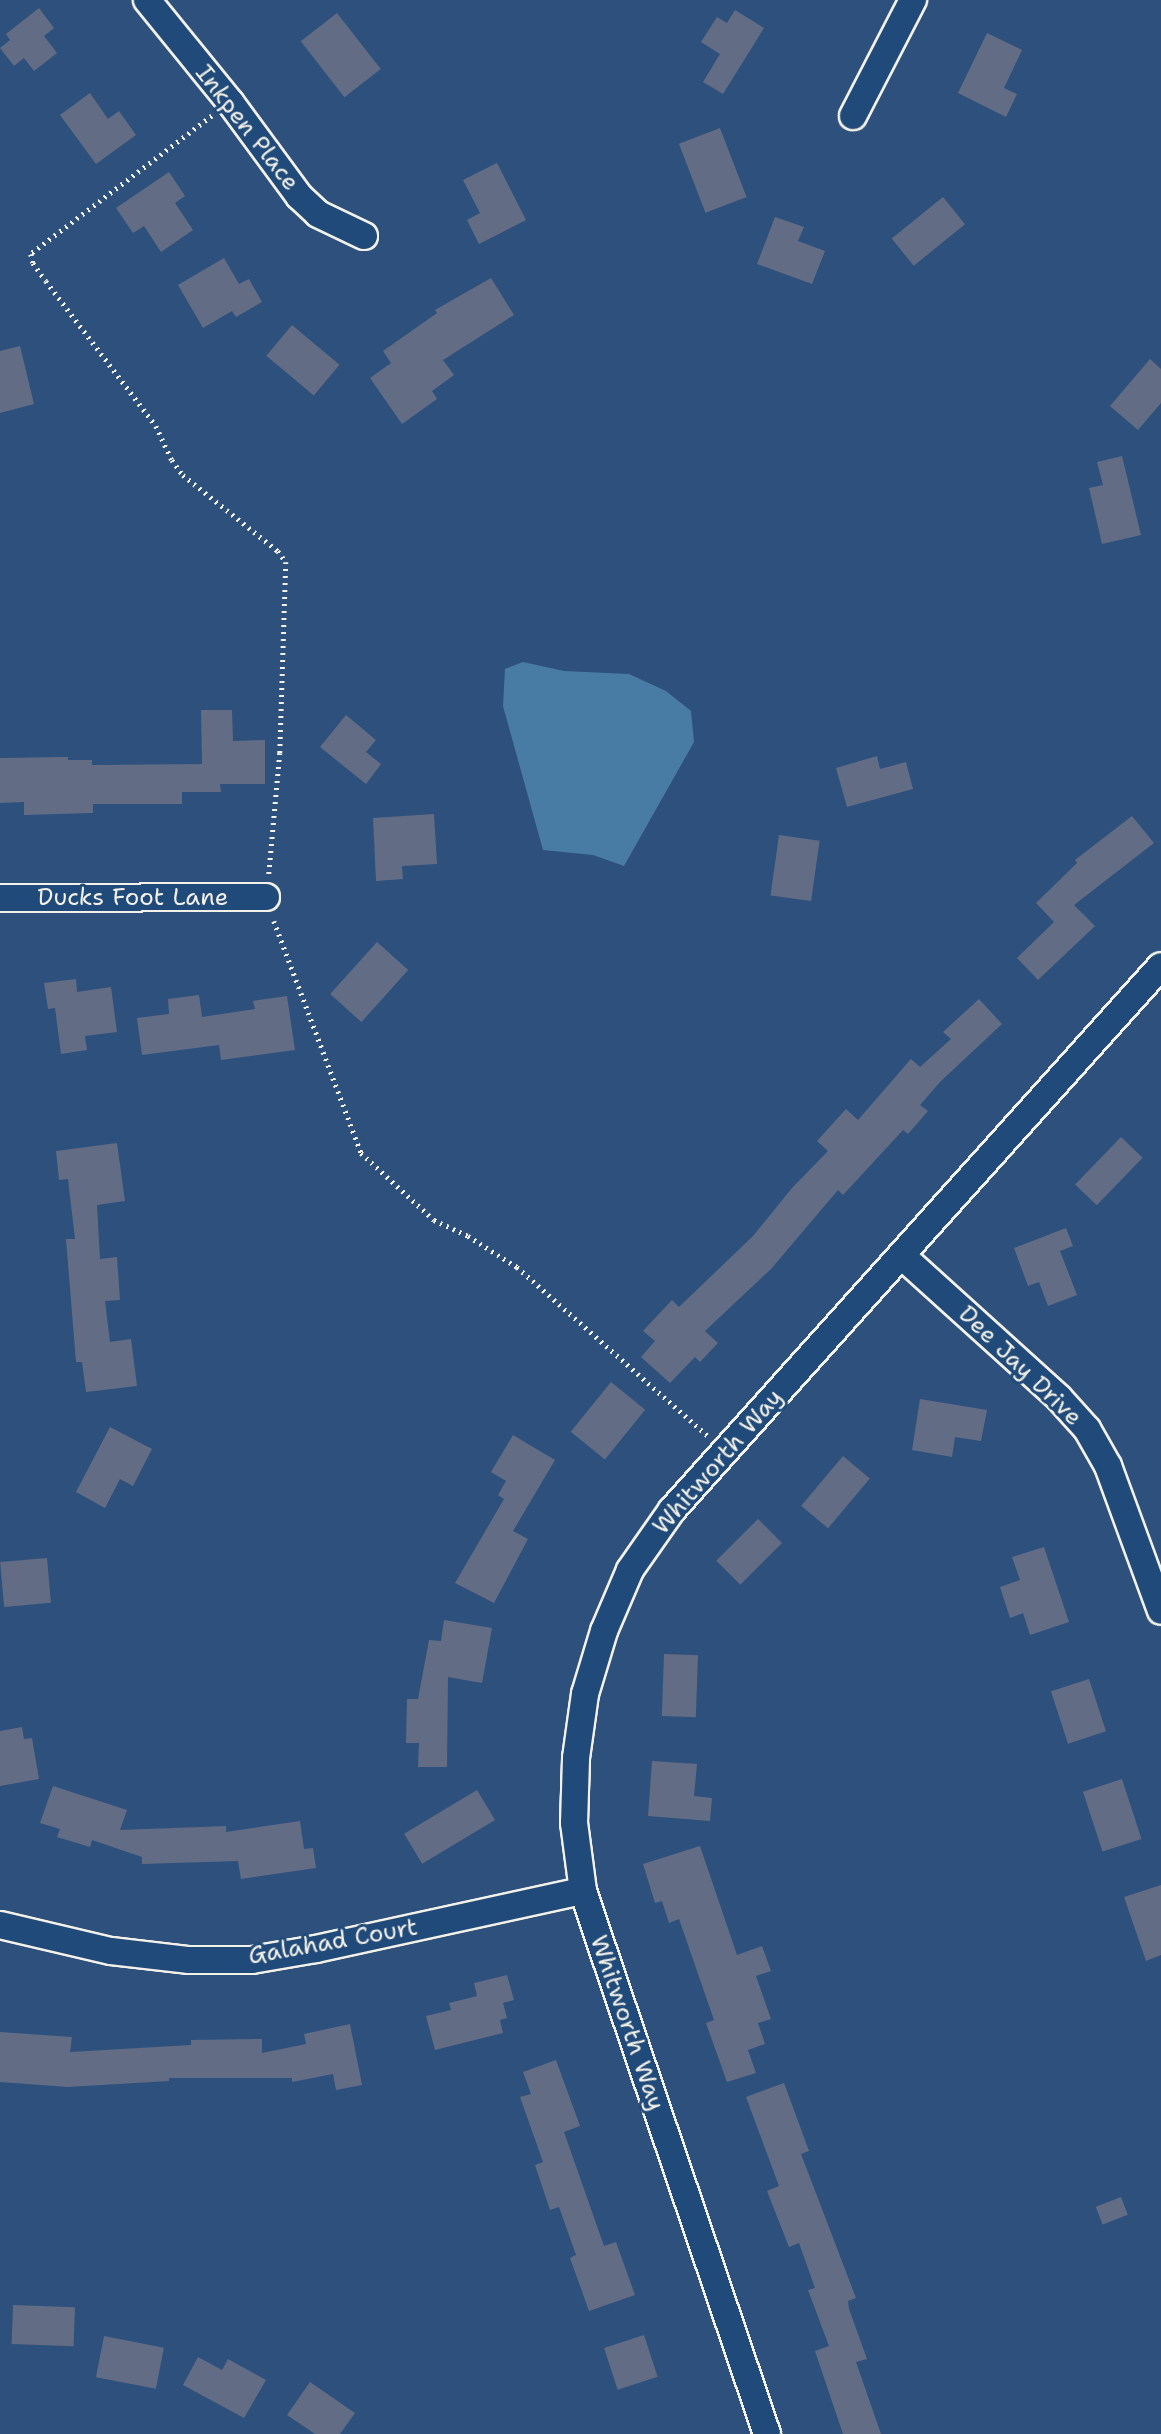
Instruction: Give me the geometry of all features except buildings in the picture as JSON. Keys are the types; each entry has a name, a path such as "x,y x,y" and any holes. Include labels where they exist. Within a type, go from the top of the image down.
{"street":[{"name":"Inkpen Place","path":"146,0 230,103 299,196 318,214 364,236"},
{"path":"853,116 913,0"},
{"name":"Ducks Foot Lane","path":"0,898 266,897"},
{"name":"Whitworth Way","path":"767,2434 583,1891 574,1823 576,1758 585,1694 604,1631 630,1570 672,1510 1161,966"},
{"name":"Dee Jay Drive","path":"901,1255 1059,1398 1087,1429 1108,1465 1152,1558 1161,1611"},
{"name":"Galahad Court","path":"0,1925 111,1951 189,1960 252,1960 316,1950 583,1891"}],"path":[{"path":"230,103 31,254 33,262 156,426 172,460 183,475 278,551 286,562 287,615 281,753 266,897 360,1153 434,1220 468,1236 517,1267 724,1451"}],"water":[{"path":"523,662 564,671 629,674 666,691 691,711 694,742 624,866 593,855 543,850 503,706 505,669"}]}
